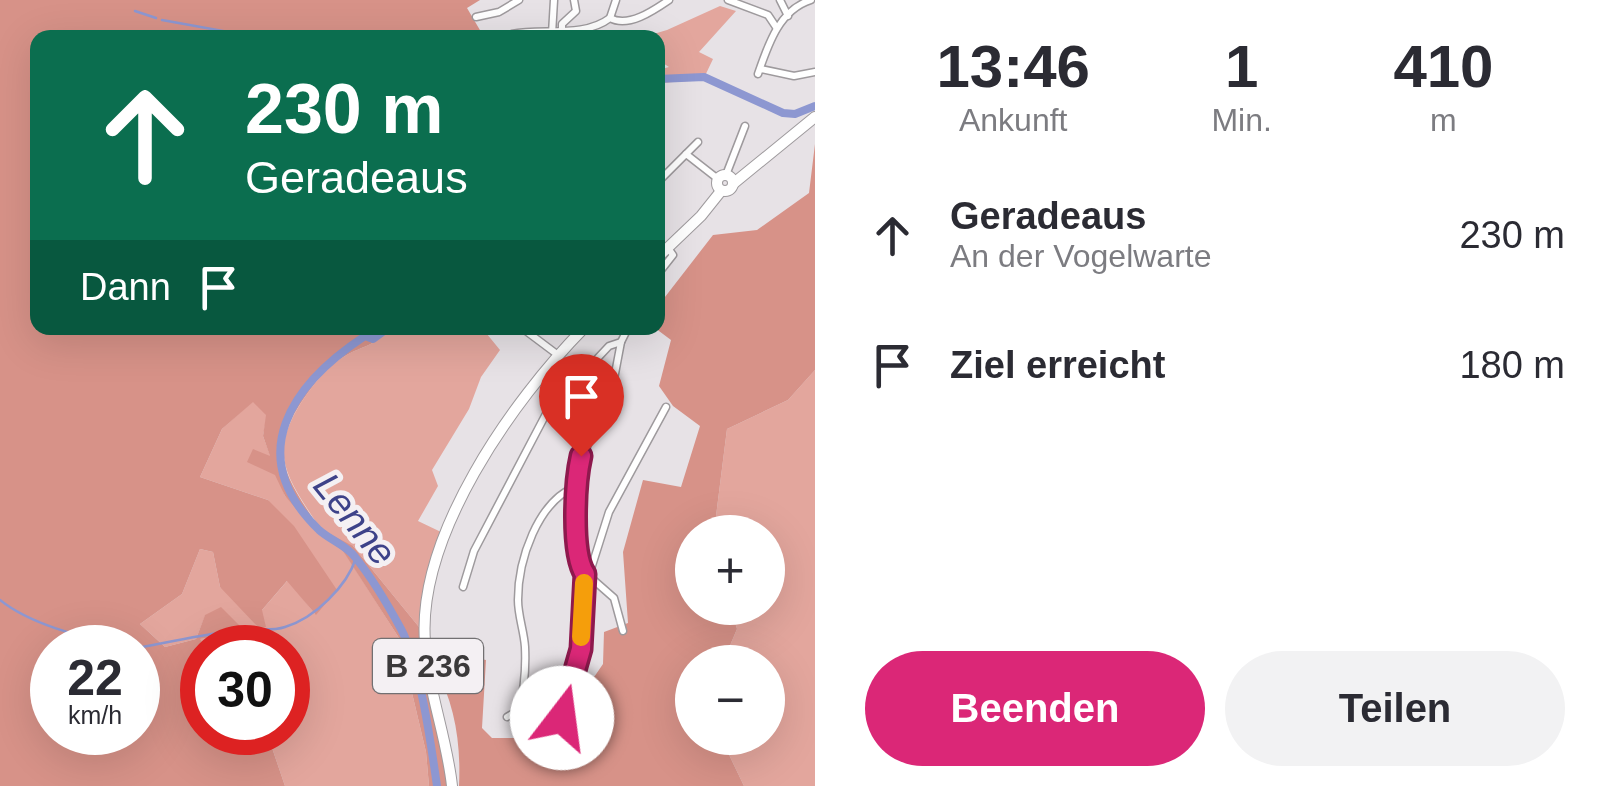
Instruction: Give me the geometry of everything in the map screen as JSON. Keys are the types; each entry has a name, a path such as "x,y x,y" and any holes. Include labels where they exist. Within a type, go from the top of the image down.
{"main road":[{"path":"667,248 700,216 724,182 815,117"},
{"name":"B 236","path":"452,786 426,659 424,620 428,582 452,516 504,429 577,335"}],"street":[{"path":"476,18 500,12 519,0"},
{"path":"552,30 554,0"},
{"path":"562,30 562,24 576,12 574,0"},
{"path":"573,30 596,28 610,18 616,0"},
{"path":"610,18 615,22 629,20 670,0"},
{"path":"728,0 768,15 776,26"},
{"path":"780,0 788,16"},
{"path":"811,0 799,4 776,26 759,72 766,68 794,76 815,72"},
{"path":"686,154 724,182 745,126"},
{"path":"665,175 698,142"},
{"path":"665,267 673,255 667,248"},
{"path":"531,335 558,355"},
{"path":"623,630 614,598 581,570 576,486 581,456 614,380 624,335"},
{"path":"463,587 468,565 547,412 609,346 621,342"},
{"path":"585,574 590,572 610,512 666,407"},
{"path":"507,716 518,710 524,679 525,644 518,596 524,556 546,511 576,486"},
{"path":"551,720 566,715 571,706 571,684 581,649 585,574"}],"shaded area":[{"path":"0,0 480,0 467,8 480,30 30,30 30,335 384,335 329,368 307,394 287,431 283,446 288,475 318,526 314,529 285,496 275,475 247,462 253,449 270,456 263,436 266,415 253,402 222,429 200,477 268,500 294,526 337,590 316,615 287,581 262,610 266,625 256,625 220,587 213,552 200,549 182,594 141,625 30,625 30,755 160,755 160,642 165,647 180,643 180,755 274,755 285,786 0,786"},
{"path":"720,6 736,11 699,52 713,59 703,80 665,83 665,68 669,67 665,64 667,30"},
{"path":"815,144 815,370 788,400 727,429 716,515 675,515 675,625 736,625 737,629 730,645 675,645 675,755 729,755 744,786 459,786 455,724 434,666 442,652 486,660 482,728 492,738 551,738 556,723 571,716 576,679 590,683 603,664 604,632 628,623 623,552 643,480 681,487 700,426 673,406 659,386 671,340 664,335 665,297 713,235 757,230 809,193"},
{"path":"384,335 488,335 500,350 481,377 469,409 432,470 438,486 418,521 441,532 423,591 419,627 353,546 343,550 399,638 426,752 429,786 285,786 274,755 310,755 310,625 219,625 205,616 201,625 180,625 180,643 165,647 160,642 160,625 140,624 182,594 200,549 213,552 220,587 262,610 288,580 315,614 268,500 200,477 222,429 253,401 267,415 263,436 285,496 318,525 288,475 284,446 287,430 307,394 345,356"},
{"path":"815,370 815,786 744,786 729,755 785,755 785,645 730,645 736,625 785,625 785,515 716,515 727,429 788,400"},
{"path":"318,528 353,546 419,627 423,670 449,786 429,786 426,752 399,638 343,551 316,531"},
{"path":"221,607 239,625 201,625 205,615"}],"waterway":[{"path":"135,11 156,18"},
{"path":"162,20 218,30"},
{"name":"Lenne","path":"665,79 704,77 783,113 795,114 815,106"},
{"name":"Lenne","path":"378,335 373,339 365,336 339,355 298,399 280,448 283,475 296,502 319,530 355,557 401,629 419,683 437,786"},
{"path":"160,644 296,623 337,590 356,558"},
{"path":"0,600 47,625"}],"slow traffic":[{"path":"581,637 584,583"}],"route":[{"path":"562,718 571,706 571,684 581,649 585,574 578,548 576,486 581,456"}]}
